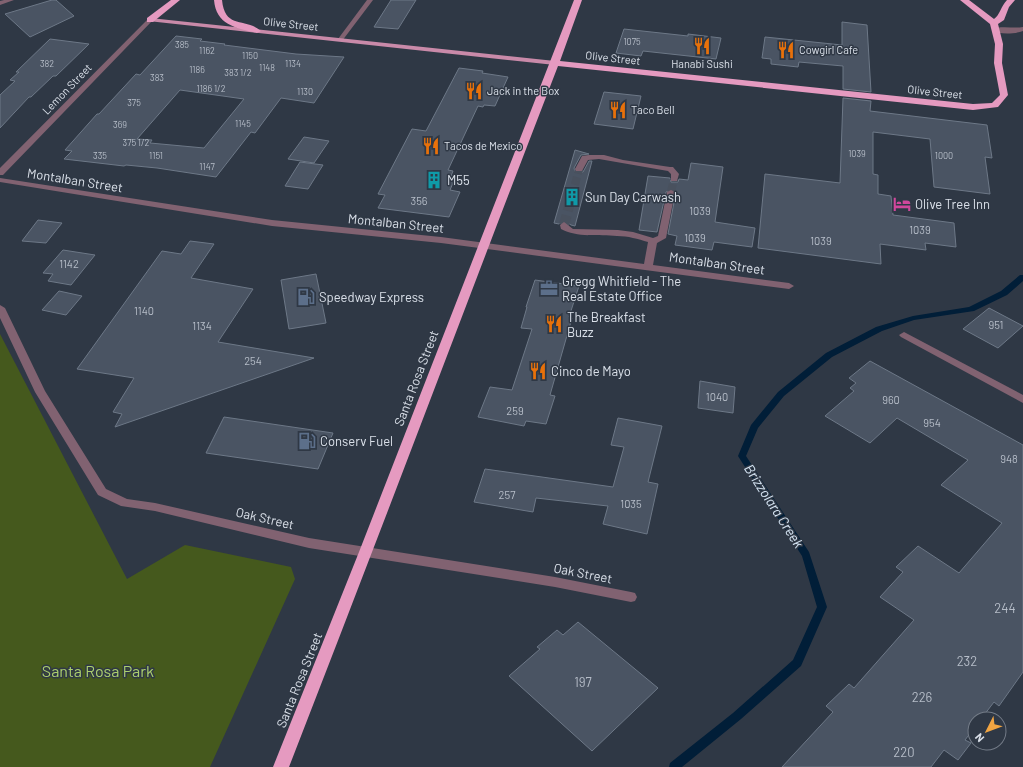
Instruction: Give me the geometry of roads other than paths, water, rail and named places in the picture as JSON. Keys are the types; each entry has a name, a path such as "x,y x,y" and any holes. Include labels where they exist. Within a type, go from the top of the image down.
{"highway":[{"path":"150,20 176,0"},
{"path":"218,0 219,10 227,20 257,31"},
{"name":"Santa Rosa Street","path":"281,767 366,552 578,0"},
{"path":"964,0 995,26 1001,18 1005,6 1011,0"},
{"name":"Olive Street","path":"555,63 973,107 995,105 1004,95 998,63 998,44 995,26"}],"main road":[{"name":"Olive Street","path":"150,20 555,63"}],"street":[{"path":"0,3 11,0"},
{"path":"340,40 370,0"},
{"name":"Lemon Street","path":"0,173 150,20"},
{"path":"995,26 1016,30 1023,29"},
{"path":"579,169 585,158 592,156 670,169 675,174 674,178"},
{"name":"Montalban Street","path":"0,180 272,223 441,240 484,247 789,286"},
{"path":"564,225 564,227 571,231 618,233 633,235 653,241 662,238 671,192"},
{"path":"648,267 653,241"},
{"name":"Oak Street","path":"0,308 40,392 102,492 125,503 155,507 309,543 555,582 631,597"},
{"path":"904,335 1023,399"}],"waterway":[{"name":"Brizzolara Creek","path":"674,767 737,716 797,663 822,607 806,555 742,456 754,427 781,394 829,355 879,329 913,318 971,309 1004,293 1023,277"}],"tunnel":[{"path":"572,196 579,169"},
{"path":"671,192 674,179"},
{"path":"564,225 572,195"}],"place":[{"name":"Hanabi Sushi","path":"702,46"},
{"name":"Cowgirl Cafe","path":"786,50"},
{"name":"Jack in the Box","path":"474,91"},
{"name":"Taco Bell","path":"618,110"},
{"name":"Tacos de Mexico","path":"431,146"},
{"name":"M55","path":"434,180"},
{"name":"Sun Day Carwash","path":"572,197"},
{"name":"Olive Tree Inn","path":"902,204"},
{"name":"Gregg Whitfield - The Real Estate Office","path":"549,288"},
{"name":"Speedway Express","path":"306,297"},
{"name":"The Breakfast Buzz","path":"554,324"},
{"name":"Cinco de Mayo","path":"538,371"},
{"name":"Conserv Fuel","path":"307,441"}],"park label":[{"name":"Santa Rosa Park","path":"98,671"}]}
